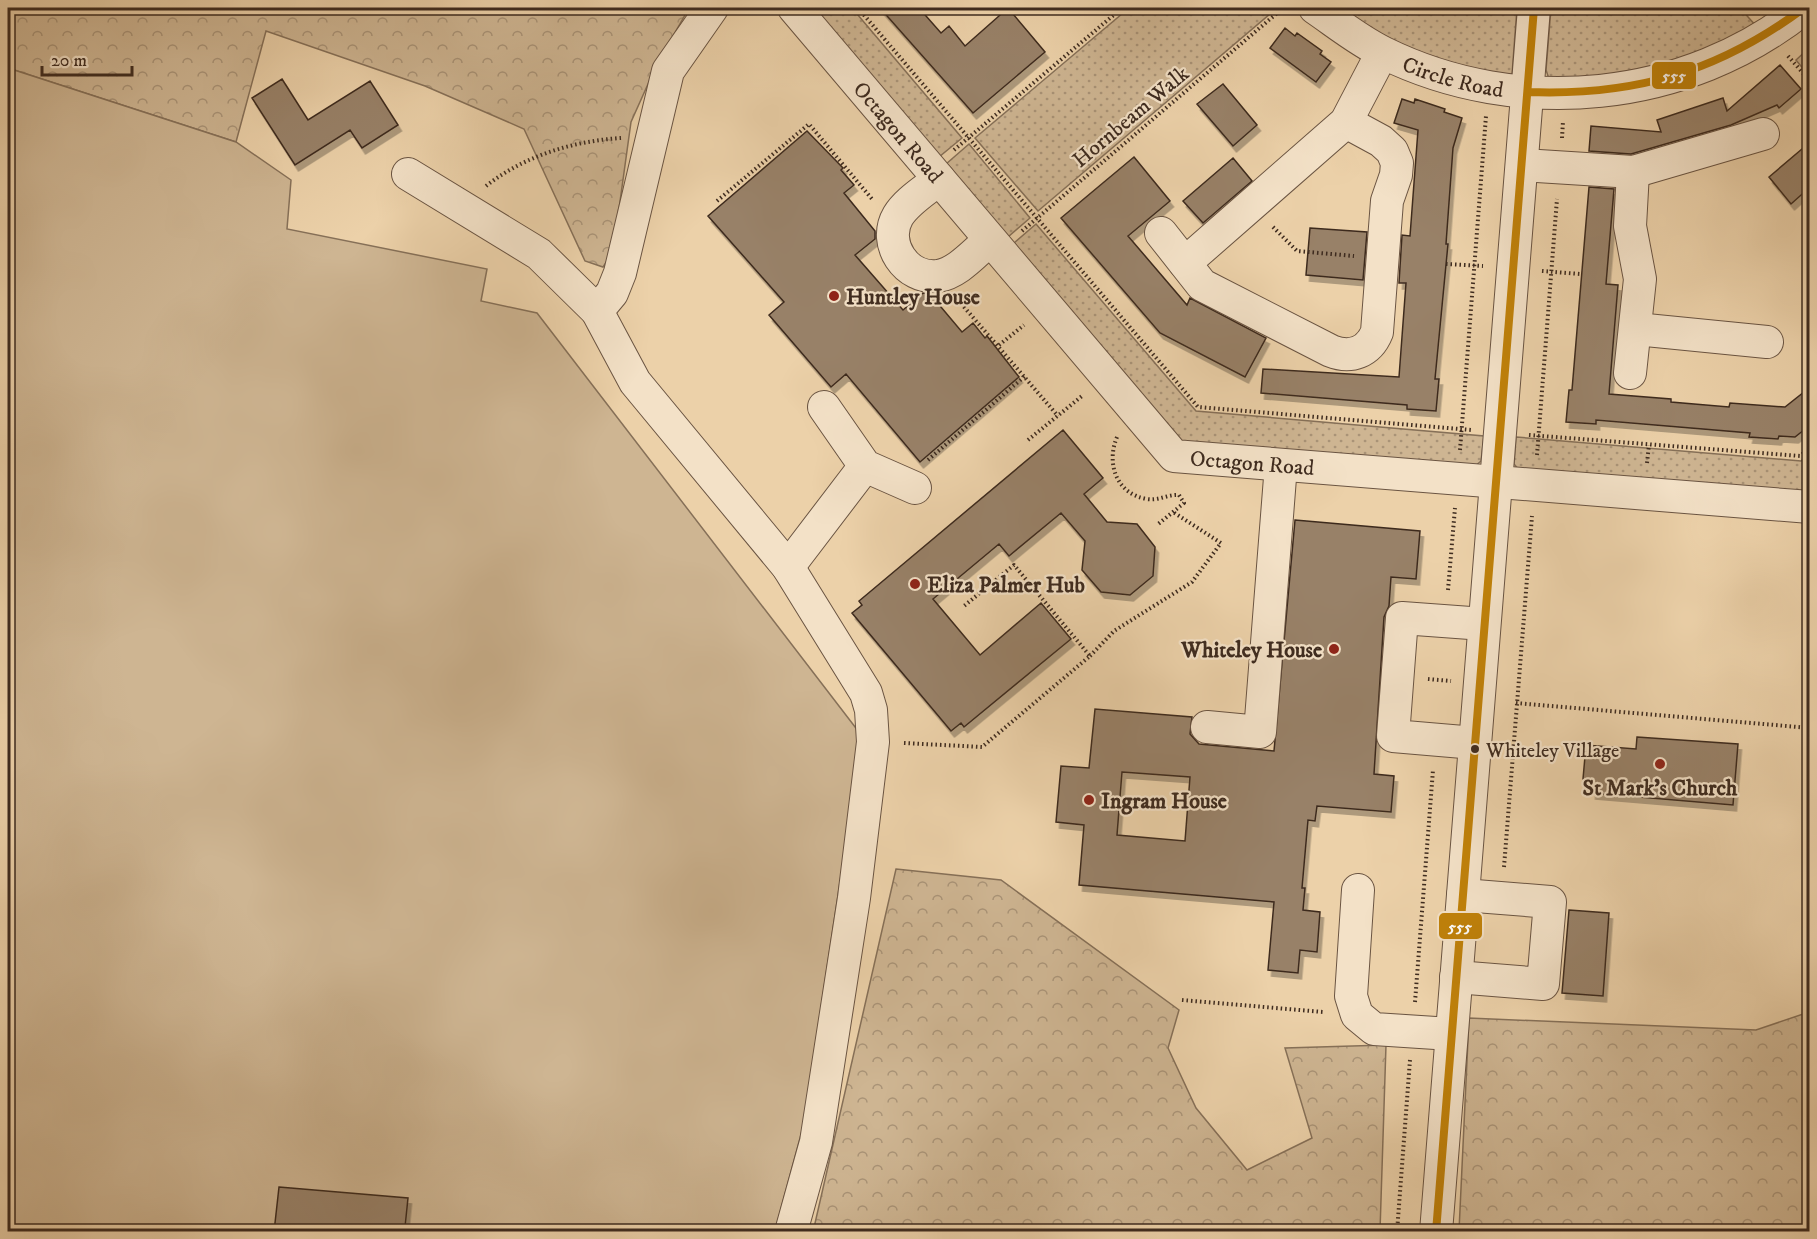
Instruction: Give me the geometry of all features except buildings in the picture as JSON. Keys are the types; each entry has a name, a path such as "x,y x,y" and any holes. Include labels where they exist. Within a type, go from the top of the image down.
{"street":[{"path":"597,311 612,293 620,273 668,71 712,8"},
{"name":"Octagon Road","path":"794,8 1174,456 1809,507"},
{"name":"Circle Road","path":"1315,8 1382,52 1429,72 1488,87 1528,92 1596,92 1676,76 1742,49 1804,8"},
{"path":"1436,1232 1534,8"},
{"path":"1185,263 1346,122 1382,52"},
{"path":"1161,233 1202,285 1331,351 1350,355 1368,347 1377,332 1387,201 1396,175 1397,163 1392,151 1381,141 1346,122"},
{"path":"1522,165 1633,172 1763,134"},
{"path":"1630,373 1640,279 1630,226 1633,172"},
{"path":"408,174 538,254 597,311 635,382 788,567 866,693 871,710 873,742 854,898 818,1131 791,1232"},
{"path":"935,174 898,217 893,241 904,263 925,275 938,276 995,245"},
{"path":"1636,329 1767,342"},
{"path":"824,407 866,466 915,488"},
{"path":"1207,727 1260,732 1281,465"},
{"path":"788,567 866,466"},
{"path":"1475,743 1393,736 1402,618 1484,624"},
{"path":"1358,890 1351,996 1357,1015 1374,1029 1451,1034"},
{"path":"1456,977 1543,984 1550,902 1463,895"}],"path":[{"path":"858,8 1198,407 1800,456 1809,448"},
{"path":"935,174 969,137 1122,8"},
{"name":"Hornbeam Walk","path":"995,245 1037,217 1283,8"},
{"path":"1446,621 1488,87"},
{"path":"717,201 809,124 878,205"},
{"path":"461,206 505,171 550,152 594,140 651,135"},
{"path":"1250,204 1297,251 1383,258"},
{"path":"954,296 999,345 1058,416"},
{"path":"999,345 1025,324"},
{"path":"915,488 918,468 1025,376"},
{"path":"1028,440 1083,394"},
{"path":"1121,432 1112,450 1112,464 1116,477 1124,488 1141,498 1161,499 1179,495 1184,503 1157,525"},
{"path":"873,742 982,747 1090,656 1114,631 1192,582 1221,543 1173,512"},
{"path":"964,606 1014,565 1090,656"},
{"path":"1398,677 1462,682 1494,701 1809,728"},
{"path":"1397,1232 1436,740"},
{"path":"1182,1000 1357,1015"}],"green space":[{"path":"8,8 689,8 657,64 631,122 613,252 603,267 585,261 524,129 425,86 266,31 236,142 8,68"},
{"path":"811,8 852,8 962,138 939,157"},
{"path":"1129,8 1277,8 1038,211 975,138"},
{"path":"1330,8 1517,8 1512,75 1510,78 1436,63"},
{"path":"1551,8 1740,8 1757,27 1655,73 1549,79 1546,70"},
{"path":"1809,48 1809,76 1796,60"},
{"path":"8,68 236,142 291,180 287,229 487,269 481,301 537,313 862,736 803,1127 775,1231 8,1232"},
{"path":"969,144 1030,218 1008,237 946,164"},
{"path":"1036,224 1196,411 1484,436 1481,461 1475,466 1182,442 1014,243"},
{"path":"1516,437 1801,461 1809,454 1809,493 1519,470 1514,464"},
{"path":"896,869 1001,880 1179,1010 1168,1048 1196,1108 1247,1170 1312,1138 1285,1048 1386,1045 1380,1231 813,1232"},
{"path":"1809,1012 1809,1231 1459,1231 1469,1018 1756,1030"}],"transit line":[{"name":"555","path":"1436,1232 1534,8"},
{"name":"555","path":"1528,92 1604,90 1674,76 1740,49 1804,8"}],"place":[{"name":"Huntley House","path":"834,296"},
{"name":"Eliza Palmer Hub","path":"915,584"},
{"name":"Whiteley House","path":"1334,649"},
{"name":"Whiteley Village","path":"1475,749"},
{"name":"St Mark's Church","path":"1660,764"},
{"name":"Ingram House","path":"1089,800"}]}
